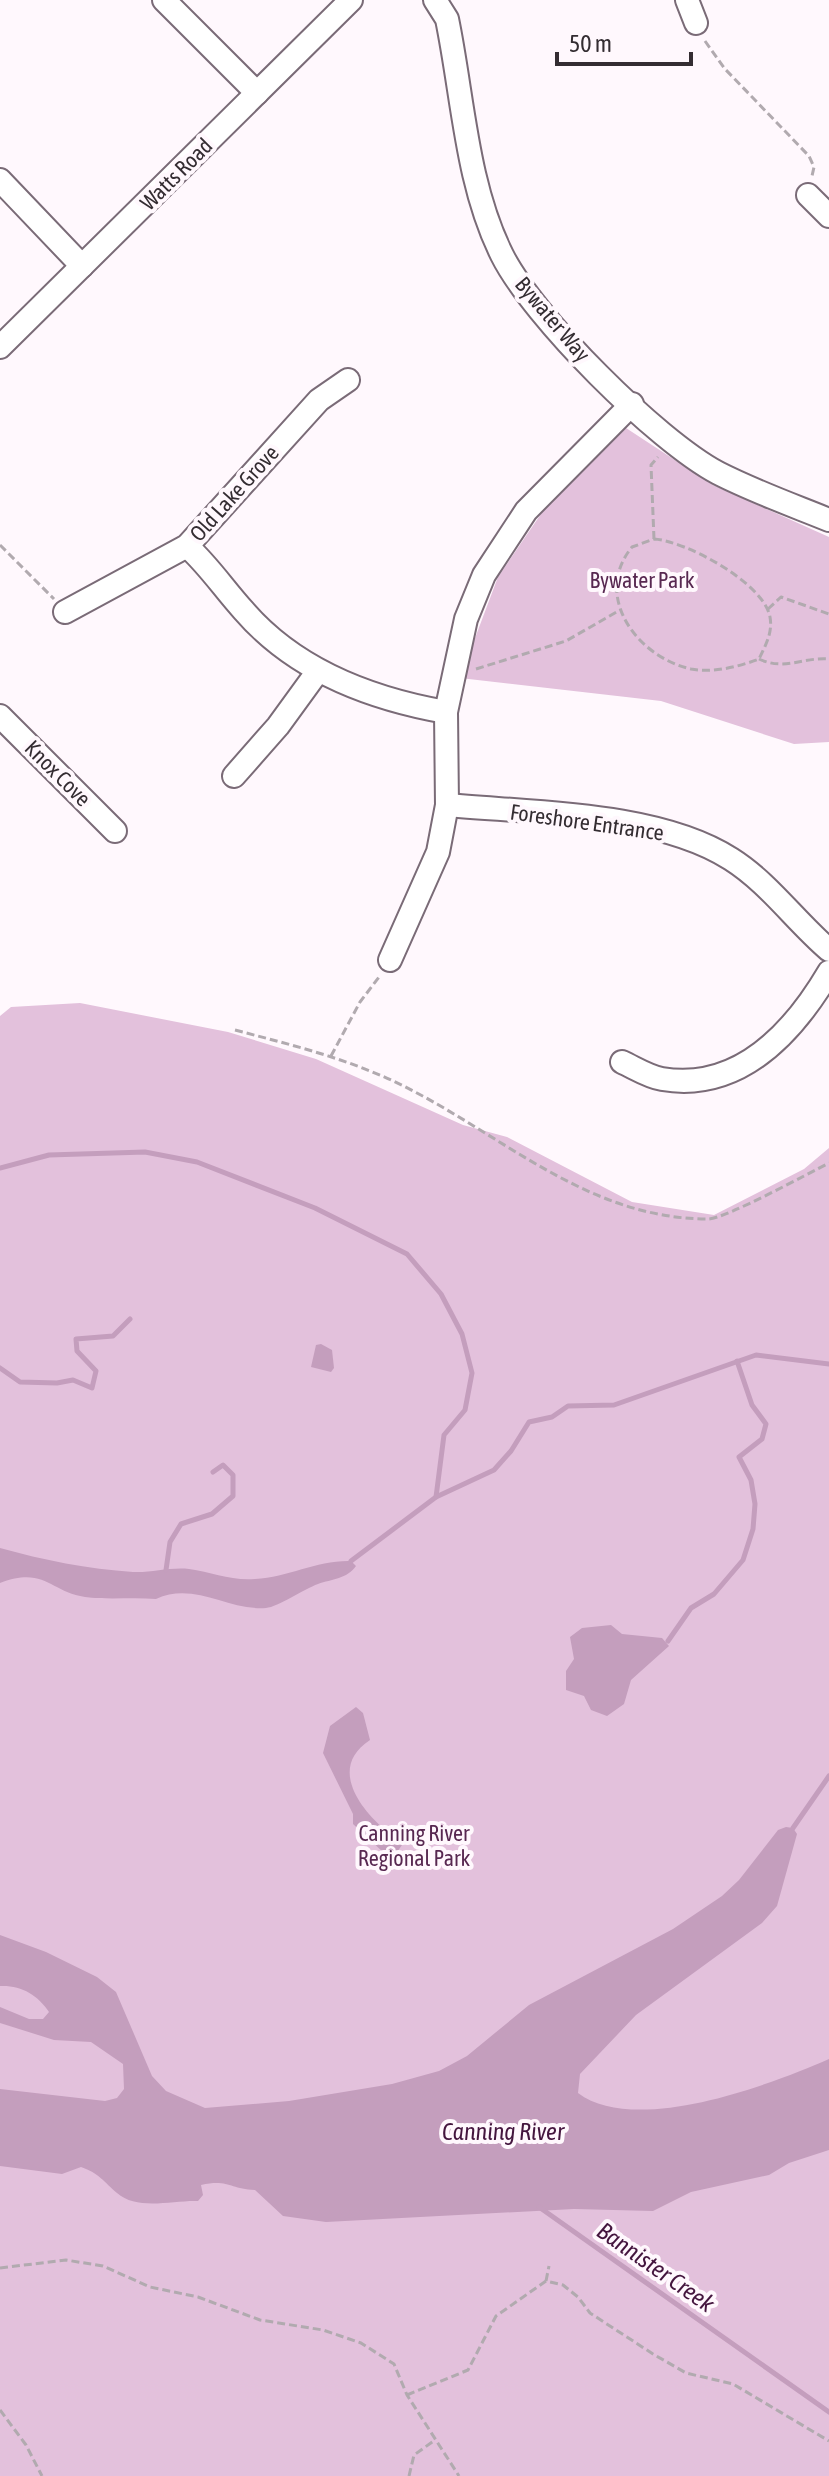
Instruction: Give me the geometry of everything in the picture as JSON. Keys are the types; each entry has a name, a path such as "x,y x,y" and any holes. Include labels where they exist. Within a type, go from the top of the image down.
{"street":[{"path":"164,0 257,93"},
{"name":"Watts Road","path":"0,347 351,0"},
{"name":"Bywater Way","path":"435,0 447,19 480,195 502,254 561,336 664,435 716,472 829,520"},
{"path":"687,0 696,23"},
{"path":"0,180 82,266"},
{"path":"808,195 829,216"},
{"name":"Old Lake Grove","path":"65,612 187,546 319,400 348,380"},
{"path":"390,960 438,852 447,805 446,712 466,619 484,575 526,511 632,404"},
{"path":"187,546 210,568 246,614 318,671 371,694 446,712"},
{"path":"234,776 278,726 318,671"},
{"name":"Knox Cove","path":"0,716 115,831"},
{"name":"Foreshore Entrance","path":"447,805 616,822 700,841 761,881 829,950"},
{"path":"622,1062 659,1079 698,1082 740,1068 777,1042 809,1006 829,972"}],"path":[{"path":"696,23 725,69 809,156 814,167 808,195"},
{"path":"654,539 651,465 662,453"},
{"path":"759,659 771,629 768,609 713,561 668,540 654,539 632,547 622,559 617,573 620,610 636,639 672,663 693,669 719,669 759,659 789,666 807,659 829,659"},
{"path":"0,545 65,612"},
{"path":"768,609 781,597 829,614"},
{"path":"453,675 566,641 620,610"},
{"path":"331,1056 360,1002 390,960"},
{"path":"235,1030 331,1056 391,1080 551,1176 630,1209 712,1219 829,1163"},
{"path":"0,2268 66,2260 103,2266 150,2287 198,2297 260,2320 323,2330 361,2343 394,2364 407,2395 459,2476"},
{"path":"407,2395 468,2370 496,2316 546,2281 549,2266"},
{"path":"546,2281 563,2285 578,2297 590,2313 675,2367 733,2384 829,2441"},
{"path":"0,2410 26,2445 42,2476"},
{"path":"409,2476 414,2455 435,2440"}],"green space":[{"name":"Bywater Park","path":"626,428 713,485 829,537 829,742 794,744 661,701 460,678 498,577 543,511"},
{"name":"Canning River Regional Park","path":"80,1003 228,1032 316,1059 463,1125 507,1137 632,1202 714,1215 804,1169 829,1148 829,2476 0,2476 0,1016 11,1007"}],"water":[{"path":"321,1344 332,1350 334,1368 331,1372 311,1367 316,1345"},
{"path":"0,1548 99,1569 140,1572 189,1569 246,1579 267,1578 339,1561 351,1561 356,1566 344,1576 312,1586 277,1605 252,1608 184,1593 156,1599 85,1597 27,1577 0,1583"},
{"path":"611,1625 622,1634 662,1638 669,1646 631,1680 624,1704 607,1716 591,1710 584,1696 566,1690 566,1671 574,1659 570,1637 582,1628"},
{"path":"356,1707 363,1713 370,1740 358,1750 352,1761 352,1785 373,1819 402,1845 395,1855 384,1853 353,1824 353,1814 323,1753 330,1726"},
{"name":"Canning River","path":"793,1828 797,1834 777,1906 762,1923 636,2015 580,2074 578,2093 603,2105 633,2109 667,2108 739,2093 829,2059 829,2150 789,2163 769,2175 691,2192 653,2211 574,2209 326,2222 283,2216 255,2190 224,2184 201,2185 203,2195 198,2201 145,2203 125,2198 97,2175 81,2167 62,2174 0,2166 0,2089 105,2101 117,2098 124,2089 123,2064 91,2042 54,2040 0,2023 0,2007 29,2019 43,2019 49,2012 28,1992 0,1986 0,1935 46,1952 97,1977 116,1992 152,2076 166,2091 205,2108 289,2101 392,2084 439,2071 467,2056 529,2005 673,1929 722,1896 739,1880 778,1830"}],"waterway":[{"path":"0,1168 49,1155 145,1152 197,1162 315,1208 407,1254 441,1294 462,1334 472,1373 465,1410 444,1435 436,1497"},
{"path":"0,1368 20,1382 73,1380 92,1388 96,1371 77,1351 76,1339 113,1336 130,1319"},
{"path":"351,1561 436,1497 494,1470 511,1451 529,1422 552,1417 568,1406 614,1405 756,1355 829,1364"},
{"path":"668,1641 691,1608 714,1594 743,1560 753,1529 755,1504 751,1480 739,1457 762,1439 766,1424 752,1405 737,1361"},
{"path":"166,1570 170,1542 181,1524 212,1514 233,1496 233,1475 223,1465 213,1472"},
{"path":"793,1828 829,1776"},
{"name":"Bannister Creek","path":"539,2207 829,2412"}]}
